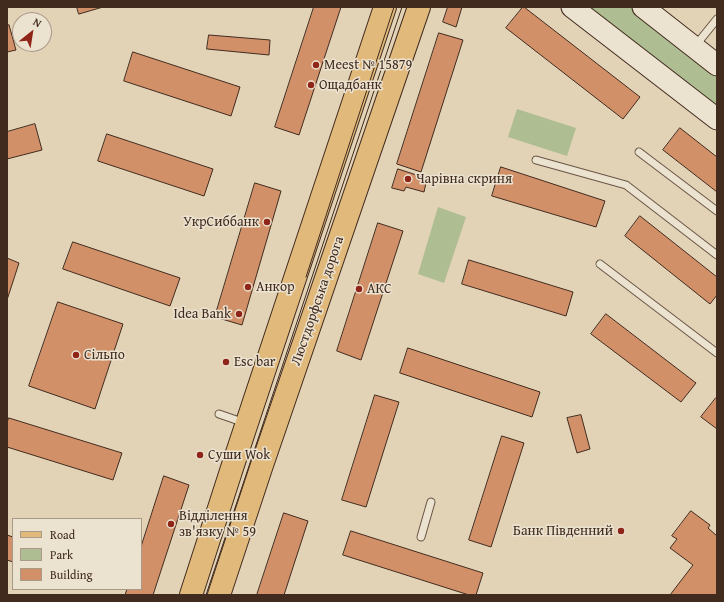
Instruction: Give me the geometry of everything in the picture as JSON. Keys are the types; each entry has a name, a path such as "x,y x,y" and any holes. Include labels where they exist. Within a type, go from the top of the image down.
{"main road":[{"name":"Люстдорфська дорога","path":"191,595 385,7"},
{"name":"Люстдорфська дорога","path":"219,595 266,453 419,7"},
{"path":"572,7 717,119"},
{"path":"643,7 717,65"}],"lane":[{"path":"694,47 717,19"},
{"path":"639,152 717,211"},
{"path":"536,160 626,185 717,255"},
{"path":"600,264 717,353"},
{"path":"219,414 247,423"},
{"path":"421,538 431,502"}],"green space":[{"path":"586,7 635,7 717,70 717,108"},
{"path":"517,109 576,128 567,156 508,137"},
{"path":"438,207 466,217 444,283 418,274"}],"building":[{"path":"77,7 103,7 79,14"},
{"path":"314,7 341,7 299,135 275,127"},
{"path":"448,7 462,7 456,27 443,22"},
{"path":"523,7 640,97 623,119 506,28"},
{"path":"9,25 12,36 12,51 7,52 7,26"},
{"path":"439,33 463,40 421,172 397,164"},
{"path":"209,35 270,40 269,55 207,49"},
{"path":"133,52 240,87 231,116 124,81"},
{"path":"35,124 42,150 7,159 7,132"},
{"path":"680,128 717,157 717,192 663,150"},
{"path":"107,134 213,169 204,196 98,161"},
{"path":"501,167 605,201 596,227 492,196"},
{"name":"Чарівна скриня","path":"398,169 423,177 422,181 426,183 424,192 406,187 404,191 392,188"},
{"path":"255,183 281,191 242,325 215,317"},
{"path":"640,216 717,277 717,295 710,304 625,236"},
{"path":"378,223 403,231 361,360 337,351"},
{"path":"73,242 180,278 170,306 63,269"},
{"path":"7,258 19,263 7,300"},
{"path":"469,260 573,292 566,316 462,284"},
{"name":"Сільпо","path":"58,302 123,324 95,409 29,386"},
{"path":"606,314 696,383 681,402 591,334"},
{"path":"408,348 540,392 532,417 400,373"},
{"path":"375,395 399,402 366,507 342,500"},
{"path":"716,398 717,399 717,429 701,417"},
{"path":"581,415 590,449 577,453 567,418"},
{"path":"9,418 122,453 113,480 7,447 7,423"},
{"path":"502,436 524,443 491,547 469,540"},
{"path":"164,476 189,485 153,595 125,595 127,590 142,590 142,544"},
{"path":"691,511 710,525 708,528 717,536 716,595 670,595 693,565 670,548 677,539 672,536"},
{"path":"284,513 308,521 284,595 257,595"},
{"path":"351,531 483,573 476,595 469,595 343,555"},
{"path":"7,535 12,537 12,562 7,560"}],"tram line":[{"path":"306,277 394,7"},
{"path":"206,595 402,7"}],"place":[{"name":"Meest № 15879","path":"316,65"},
{"name":"Ощадбанк","path":"311,85"},
{"name":"Чарівна скриня","path":"408,179"},
{"name":"УкрСиббанк","path":"267,222"},
{"name":"Анкор","path":"248,287"},
{"name":"АКС","path":"359,289"},
{"name":"Idea Bank","path":"239,314"},
{"name":"Сільпо","path":"76,355"},
{"name":"Esc bar","path":"226,362"},
{"name":"Суши Wok","path":"200,455"},
{"name":"Відділення зв'язку № 59","path":"171,524"},
{"name":"Банк Південний","path":"621,531"}]}
